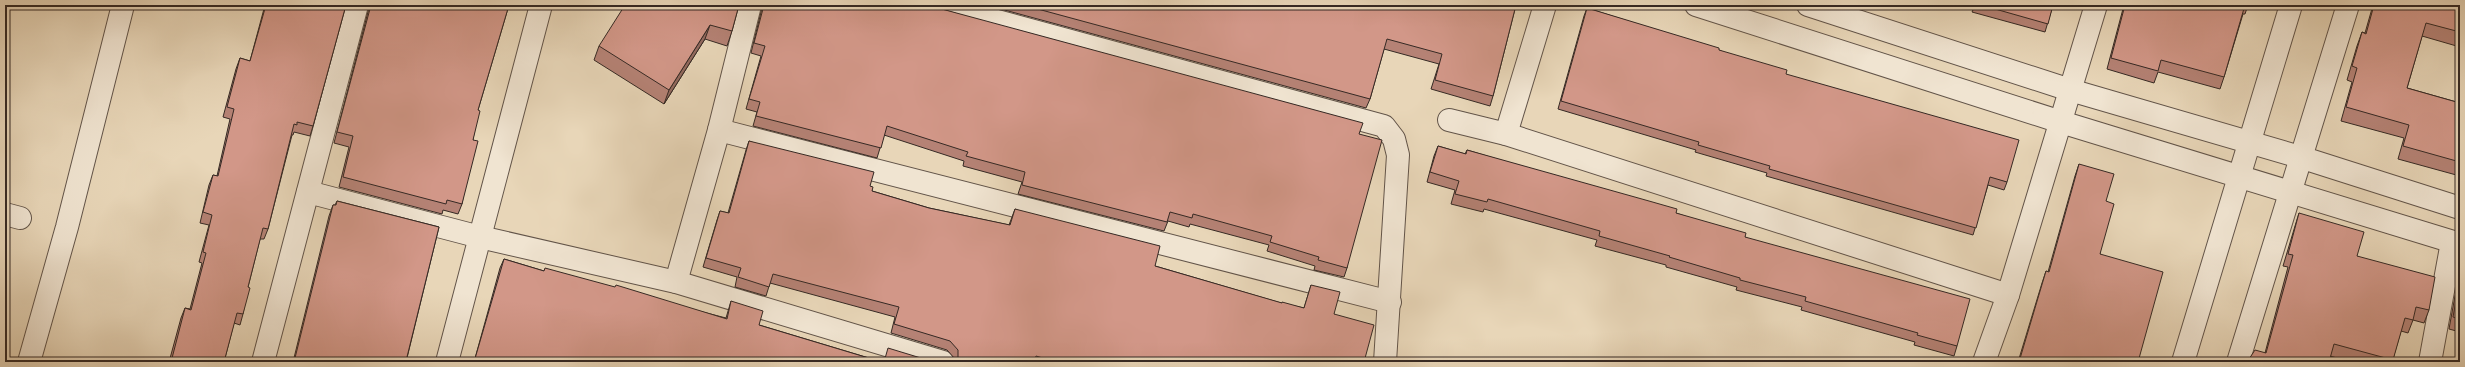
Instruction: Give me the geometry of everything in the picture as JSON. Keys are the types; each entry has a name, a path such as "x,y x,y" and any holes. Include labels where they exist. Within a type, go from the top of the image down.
{"street":[{"path":"29,362 67,228 122,5"},
{"path":"263,362 357,5"},
{"path":"448,362 541,5"},
{"path":"676,282 719,130 750,5"},
{"path":"938,5 1384,126 1394,139 1398,155 1390,302 1385,362"},
{"path":"1506,134 1545,5"},
{"path":"1696,5 2061,122 2456,243 2430,362"},
{"path":"1808,5 2070,90 2300,157 2460,208"},
{"path":"1984,362 2008,295 2096,5"},
{"path":"2183,362 2240,178 2248,143 2291,5"},
{"path":"2238,362 2348,5"},
{"path":"1449,120 1506,134 2008,295"},
{"path":"719,130 1390,302"},
{"path":"308,192 480,237 676,282 943,362"}],"building":[{"path":"266,5 346,5 313,126 297,122 297,125 294,124 268,229 263,228 248,287 250,288 243,314 237,313 224,362 171,362 185,308 191,310 206,253 203,252 212,215 203,212 213,175 218,176 234,109 227,107 240,58 250,61"},
{"path":"371,5 509,5 478,110 480,111 473,140 478,141 462,204 447,200 446,204 343,177 353,136 337,132"},
{"path":"625,5 739,5 732,31 710,25 669,90 599,46"},
{"path":"764,5 935,5 938,8 1363,123 1359,134 1382,140 1347,268 1318,260 1319,257 1270,242 1272,236 1193,214 1192,218 1170,212 1167,222 1022,185 1025,172 966,156 968,152 887,126 881,148 756,116 760,102 749,99 765,46 754,43"},
{"path":"1023,5 1441,5 1454,8 1455,5 1516,5 1493,96 1435,80 1442,54 1387,39 1370,99"},
{"path":"1981,5 2053,5 2048,24"},
{"path":"2125,5 2245,5 2224,77 2161,60 2158,71 2111,58"},
{"path":"2374,5 2460,5 2460,32 2426,23 2407,88 2460,103 2460,162 2403,146 2409,125 2346,107 2357,68 2352,66 2362,32 2366,34"},
{"path":"1587,8 1787,70 1786,74 2019,140 2007,182 1990,177 1976,228 1769,169 1770,166 1698,145 1699,142 1561,101"},
{"path":"749,141 874,172 870,186 873,187 872,191 929,208 1010,225 1015,209 1160,246 1155,266 1282,303 1304,308 1311,285 1340,292 1334,314 1374,325 1364,362 1056,362 1036,356 1034,362 955,362 958,357 958,350 950,341 894,324 899,307 773,274 769,287 738,277 741,268 706,258 720,211 729,213"},
{"path":"1438,146 1466,154 1467,150 1677,209 1676,213 1746,233 1745,237 1970,299 1957,346 1917,335 1918,333 1805,301 1806,297 1740,280 1740,278 1669,257 1670,256 1599,236 1600,231 1488,199 1487,202 1455,194 1459,181 1430,172"},
{"path":"2079,164 2114,174 2106,201 2114,204 2100,254 2163,272 2138,362 2019,362 2046,271 2049,272"},
{"path":"337,201 439,227 406,361 400,359 399,362 294,362 333,205 336,205"},
{"path":"2299,213 2364,232 2357,256 2435,277 2429,310 2416,307 2413,320 2405,318 2393,360 2334,344 2329,362 2247,362 2255,350 2266,353 2293,255 2288,254"},
{"path":"504,259 544,271 545,268 615,287 616,285 727,319 731,301 763,311 759,325 882,362 474,362"},
{"path":"2460,284 2460,319 2453,317"},
{"path":"888,348 934,362 884,362"}]}
